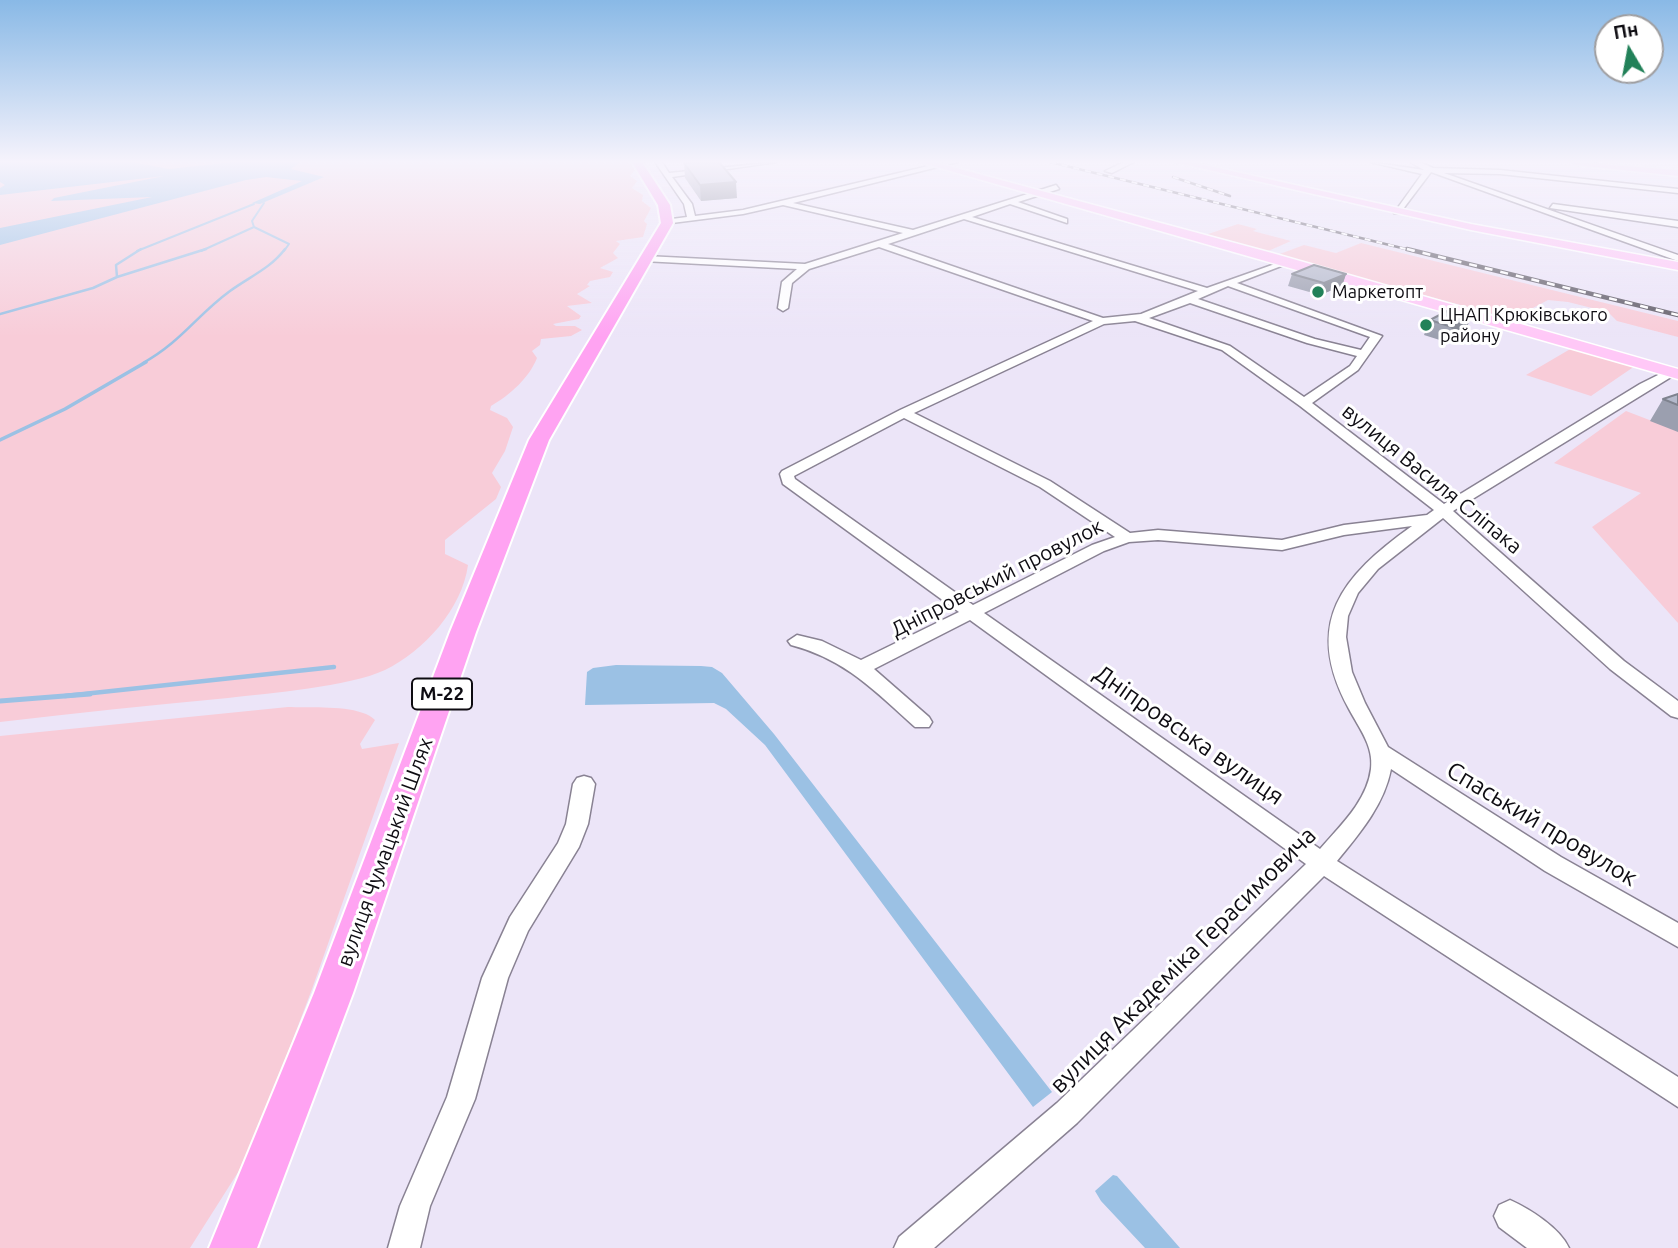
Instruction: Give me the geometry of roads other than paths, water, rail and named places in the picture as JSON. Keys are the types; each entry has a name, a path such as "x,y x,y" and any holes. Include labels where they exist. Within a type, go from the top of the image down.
{"highway":[{"name":"вулиця Чумацький Шлях","path":"233,1248 347,959 492,554 529,464 555,411 646,259 679,220"}],"main road":[{"path":"1136,220 1675,373"},
{"path":"1443,220 1678,266"}],"street":[{"path":"858,220 914,233"},
{"path":"783,308 784,287 794,273 955,220"},
{"path":"976,220 1207,291"},
{"path":"1571,220 1678,258"},
{"path":"1646,220 1677,226"},
{"path":"880,244 1102,321"},
{"path":"646,259 806,267"},
{"path":"904,413 1102,321 1137,318 1192,300 1207,291 1286,261"},
{"path":"1228,284 1377,336 1366,355 1354,368 1304,403"},
{"path":"1192,300 1311,341 1366,355"},
{"name":"вулиця Василя Сліпака","path":"1137,318 1221,345 1304,403 1623,671 1678,711"},
{"path":"1381,752 1354,702 1344,674 1337,633 1338,617 1348,594 1357,582 1400,541 1438,515 1675,373"},
{"path":"904,413 1045,484 1127,538"},
{"name":"Дніпровська вулиця","path":"904,413 787,474 795,488 844,519 1322,863 1678,1093"},
{"name":"Дніпровський провулок","path":"861,668 1098,548 1127,538 1192,537 1282,545 1344,530 1438,515"},
{"path":"797,641 816,645 861,668 922,722"},
{"name":"вулиця Академіка Герасимовича","path":"910,1248 1067,1113 1322,863 1356,821 1374,791 1381,771 1381,752"},
{"name":"Спаський провулок","path":"1381,752 1553,864 1678,936"},
{"path":"404,1248 415,1206 461,1099 495,978 519,925 568,846 577,824 584,784"},
{"path":"1510,1216 1553,1248"}],"water":[{"path":"38,220 94,220 0,245 0,228"},
{"path":"616,665 701,666 712,667 722,673 774,734 1052,1092 1033,1107 765,745 726,709 714,703 585,705 587,672 593,668"},
{"path":"1113,1175 1117,1176 1180,1248 1145,1248 1101,1201 1095,1191"}],"waterway":[{"path":"139,250 214,220"},
{"path":"253,220 254,227"},
{"path":"204,250 254,227"},
{"path":"254,227 289,244 284,251"},
{"path":"143,363 168,346 218,300 266,267 285,249"},
{"path":"117,277 116,265 139,250"},
{"path":"117,277 204,250"},
{"path":"0,314 93,288 117,277"},
{"path":"0,440 65,409 146,362"},
{"path":"67,696 334,667"},
{"path":"67,696 90,694"},
{"path":"0,701 67,696"}],"railway":[{"path":"1288,220 1414,251"},
{"path":"1407,249 1678,315"}],"place":[{"name":"Маркетопт","path":"1318,292"},
{"name":"ЦНАП Крюківського району","path":"1426,325"}]}
